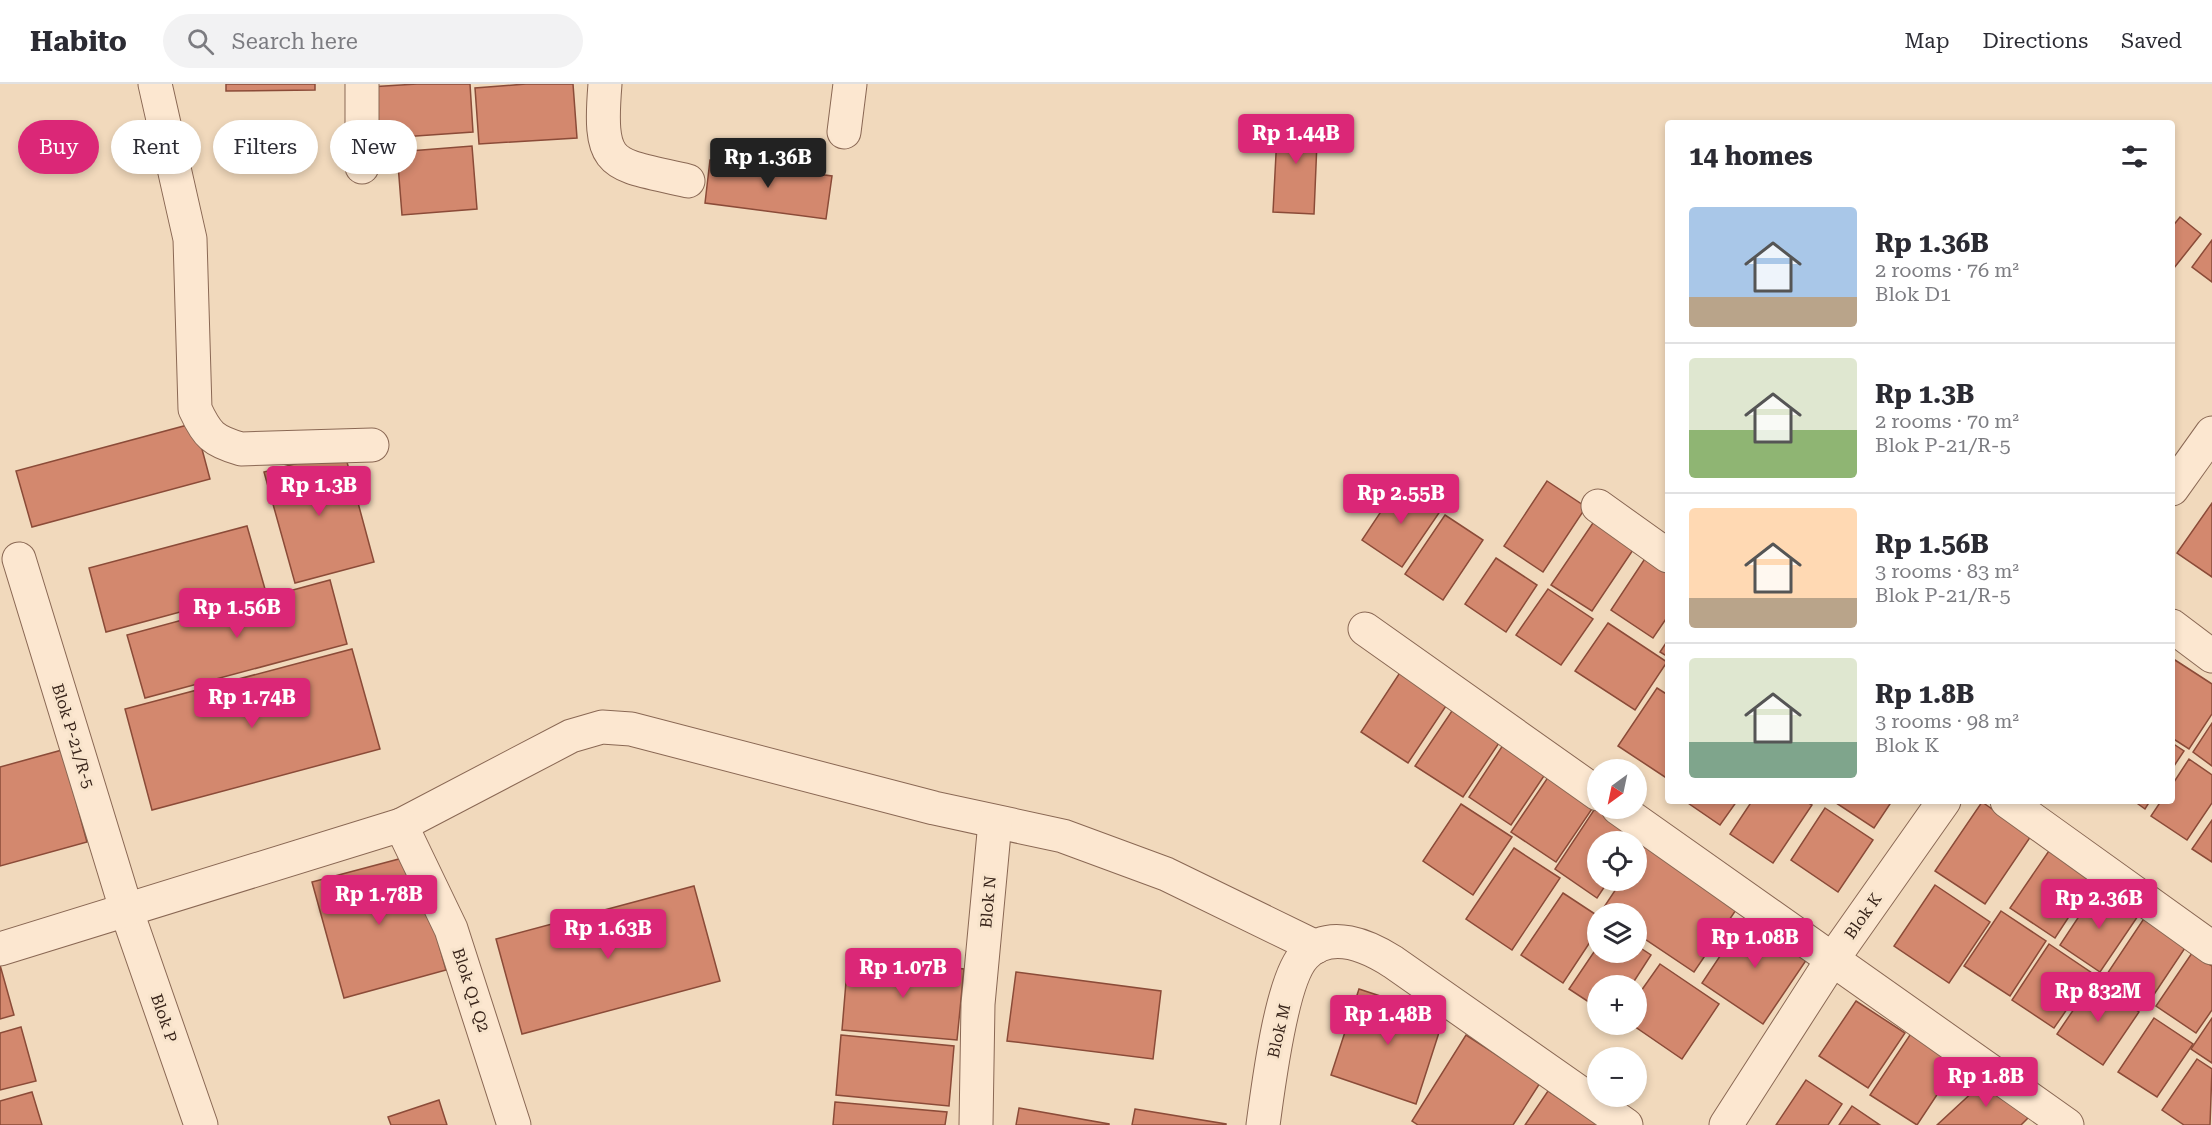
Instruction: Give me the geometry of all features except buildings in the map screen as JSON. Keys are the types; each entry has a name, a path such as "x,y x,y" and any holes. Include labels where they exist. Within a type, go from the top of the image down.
{"street":[{"path":"155,84 190,239 195,409 206,431 221,443 242,449 372,445"},
{"path":"363,84 363,120"},
{"path":"605,84 602,123 605,146 617,162 688,181"},
{"path":"844,132 850,84"},
{"path":"2175,485 2212,433"},
{"path":"1599,506 1665,554"},
{"name":"Blok P-21/R-5","path":"19,559 128,912"},
{"path":"2175,628 2212,656"},
{"path":"1365,629 1587,786"},
{"path":"0,949 128,912 401,825 571,736 602,727 630,729 995,822 1063,836 1166,873 1316,946 1352,943 1371,948 1626,1125"},
{"name":"Blok K","path":"1726,1125 1832,960 1942,804"},
{"path":"2011,804 2212,948"},
{"path":"1633,819 2067,1125"},
{"name":"Blok N","path":"976,1125 978,1004 995,822"},
{"name":"Blok Q1 Q2","path":"401,825 451,929 514,1125"},
{"name":"Blok P","path":"128,912 201,1125"},
{"name":"Blok M","path":"1263,1125 1273,1055 1286,1001 1303,957 1316,946"}]}
